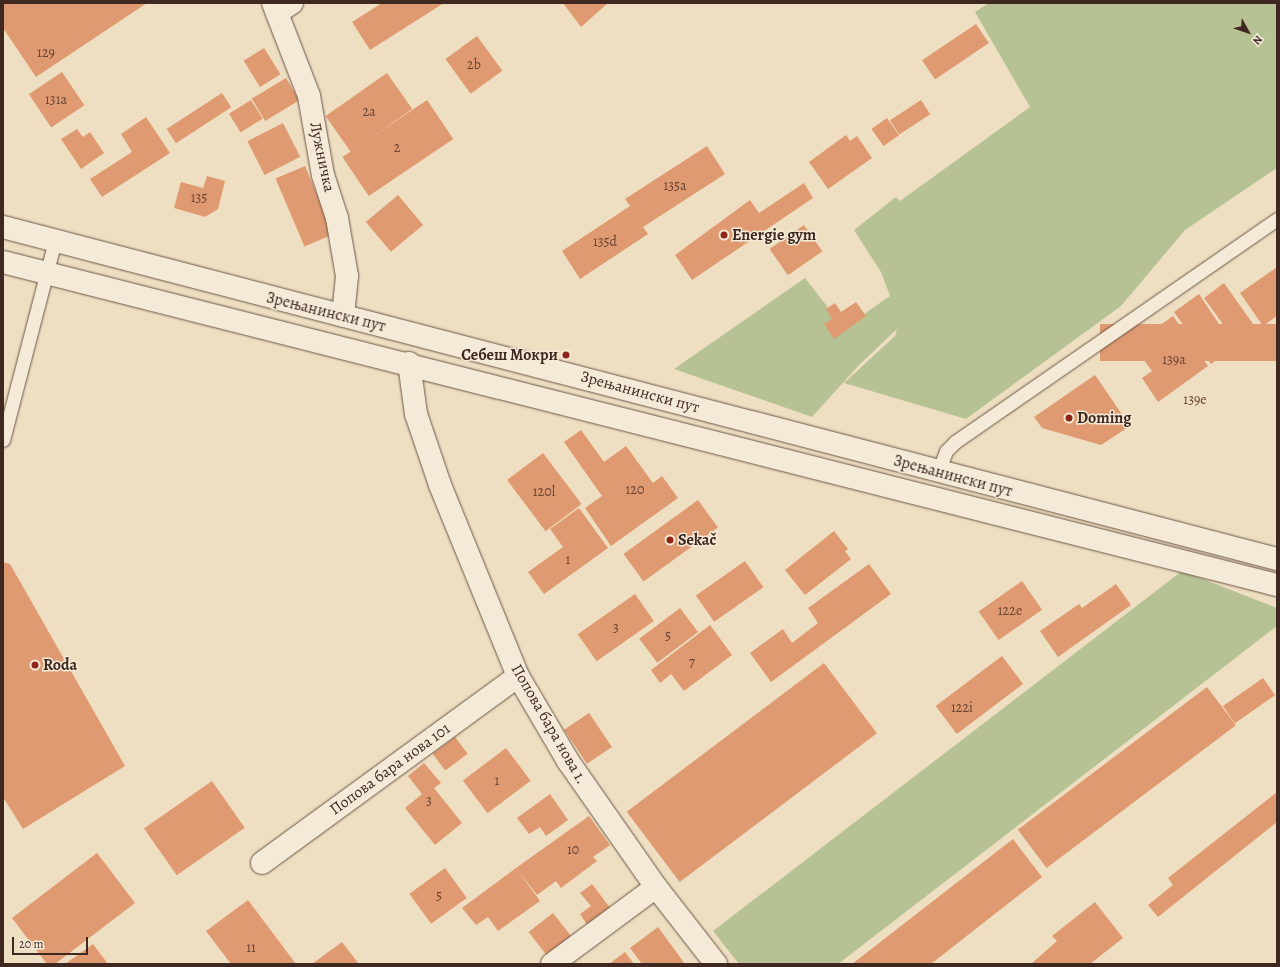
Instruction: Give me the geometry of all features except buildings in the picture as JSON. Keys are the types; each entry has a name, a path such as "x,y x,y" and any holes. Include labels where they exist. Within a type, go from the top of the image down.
{"main road":[{"name":"Лужничка","path":"281,6 309,96 323,175 343,244 347,276 343,316"},
{"name":"Зрењанински пут","path":"3,227 343,316 536,364 938,472 1277,559"},
{"name":"Зрењанински пут","path":"3,262 409,363 1277,586"},
{"name":"Попова бара нова 1.","path":"409,363 416,414 440,485 518,676 568,761 706,961"},
{"name":"Попова бара нова 101","path":"262,863 518,676"},
{"path":"552,964 656,887"}],"lane":[{"path":"938,472 946,451 955,442 1277,219"},
{"path":"3,440 55,241"}],"green space":[{"path":"989,3 1277,3 1277,168 1185,230 1121,306 966,419 844,383 895,336 897,329 859,365 812,417 674,369 805,278 844,328 890,296 881,272 854,230 896,197 900,201 1030,107 975,12"},
{"path":"1182,571 1277,608 1277,626 838,964 739,964 713,931"}],"place":[{"name":"Energie gym","path":"724,235"},
{"name":"Себеш Мокри","path":"566,355"},
{"name":"Doming","path":"1069,418"},
{"name":"Sekač","path":"670,540"},
{"name":"Roda","path":"35,665"}]}
